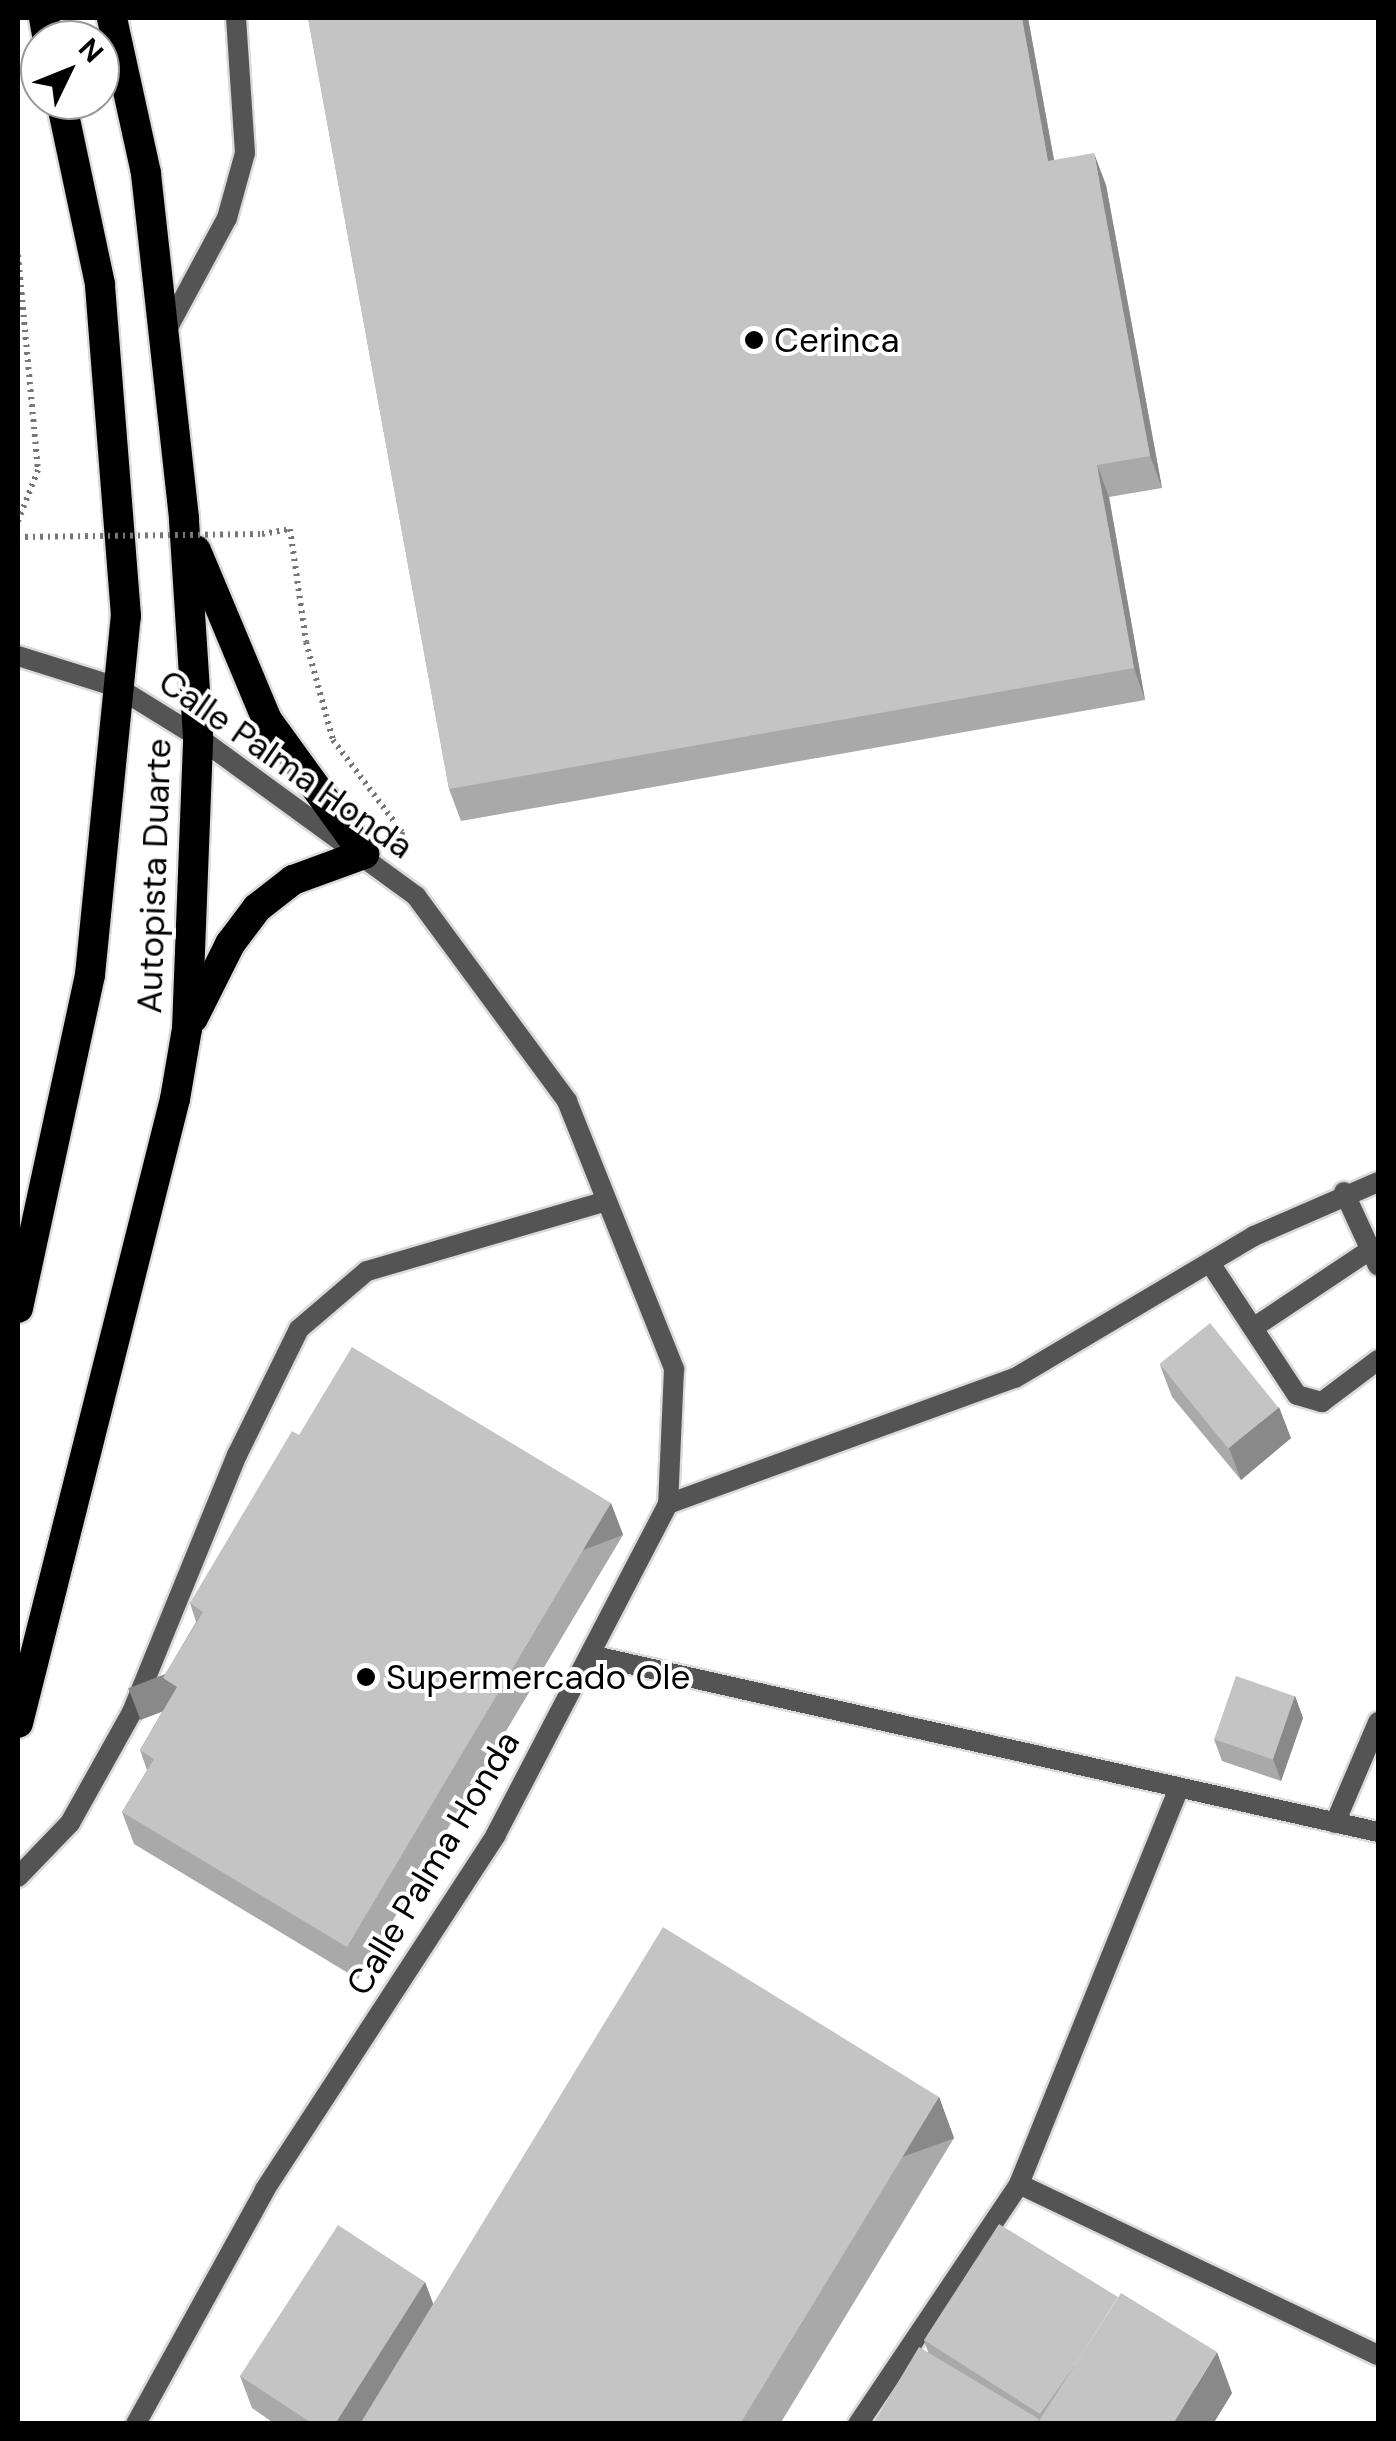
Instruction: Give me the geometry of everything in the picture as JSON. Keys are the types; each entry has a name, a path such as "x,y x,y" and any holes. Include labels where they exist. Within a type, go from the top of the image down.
{"highway":[{"name":"Autopista Duarte","path":"18,1723 176,1099 186,1029 198,737 184,518 146,173 112,18"},
{"name":"Autopista Duarte","path":"18,1308 21,1275 90,976 126,616 100,284 65,120"},
{"path":"184,518 234,655 267,720 364,854 293,880 257,908 230,944 186,1029"}],"street":[{"path":"164,334 227,218 245,153 236,18"},
{"name":"Calle Palma Honda","path":"18,656 117,687 198,737 364,854 416,896 567,1101 674,1369 668,1504 496,1836 265,2190 136,2424"},
{"path":"668,1504 1015,1378 1210,1263 1344,1192 1378,1182"},
{"path":"1254,1328 1374,1258 1344,1192"},
{"path":"18,1877 70,1823 132,1712 237,1454 299,1328 366,1272 606,1201"},
{"path":"1210,1263 1298,1395 1322,1402 1378,1360"},
{"path":"590,1656 1378,1832"},
{"path":"1335,1822 1378,1722"},
{"path":"858,2424 1019,2184 1178,1788"},
{"path":"1019,2184 1378,2356"}],"path":[{"path":"18,254 38,470 18,522"},
{"path":"18,537 262,534 290,529 306,642 332,740 402,832 396,880"}],"building":[{"name":"Cerinca","path":"308,18 1022,18 1048,161 1094,153 1150,456 1097,465 1134,668 449,789"},
{"path":"1210,1323 1279,1408 1228,1449 1159,1364"},
{"name":"Supermercado Ole","path":"352,1347 611,1503 347,1947 122,1812 154,1759 140,1750 177,1687 163,1678 203,1612 190,1603 292,1431 299,1435"},
{"path":"1236,1676 1295,1696 1273,1760 1214,1739"},
{"path":"663,1927 939,2097 740,2424 360,2424"},
{"path":"999,2224 1118,2297 1040,2414 924,2340"},
{"path":"338,2225 425,2282 335,2424 313,2424 240,2376"},
{"path":"1121,2293 1217,2352 1173,2424 1037,2424"},
{"path":"919,2347 1039,2419 1036,2424 873,2424"}],"place":[{"name":"Cerinca","path":"754,340"},
{"name":"Supermercado Ole","path":"366,1677"}]}
